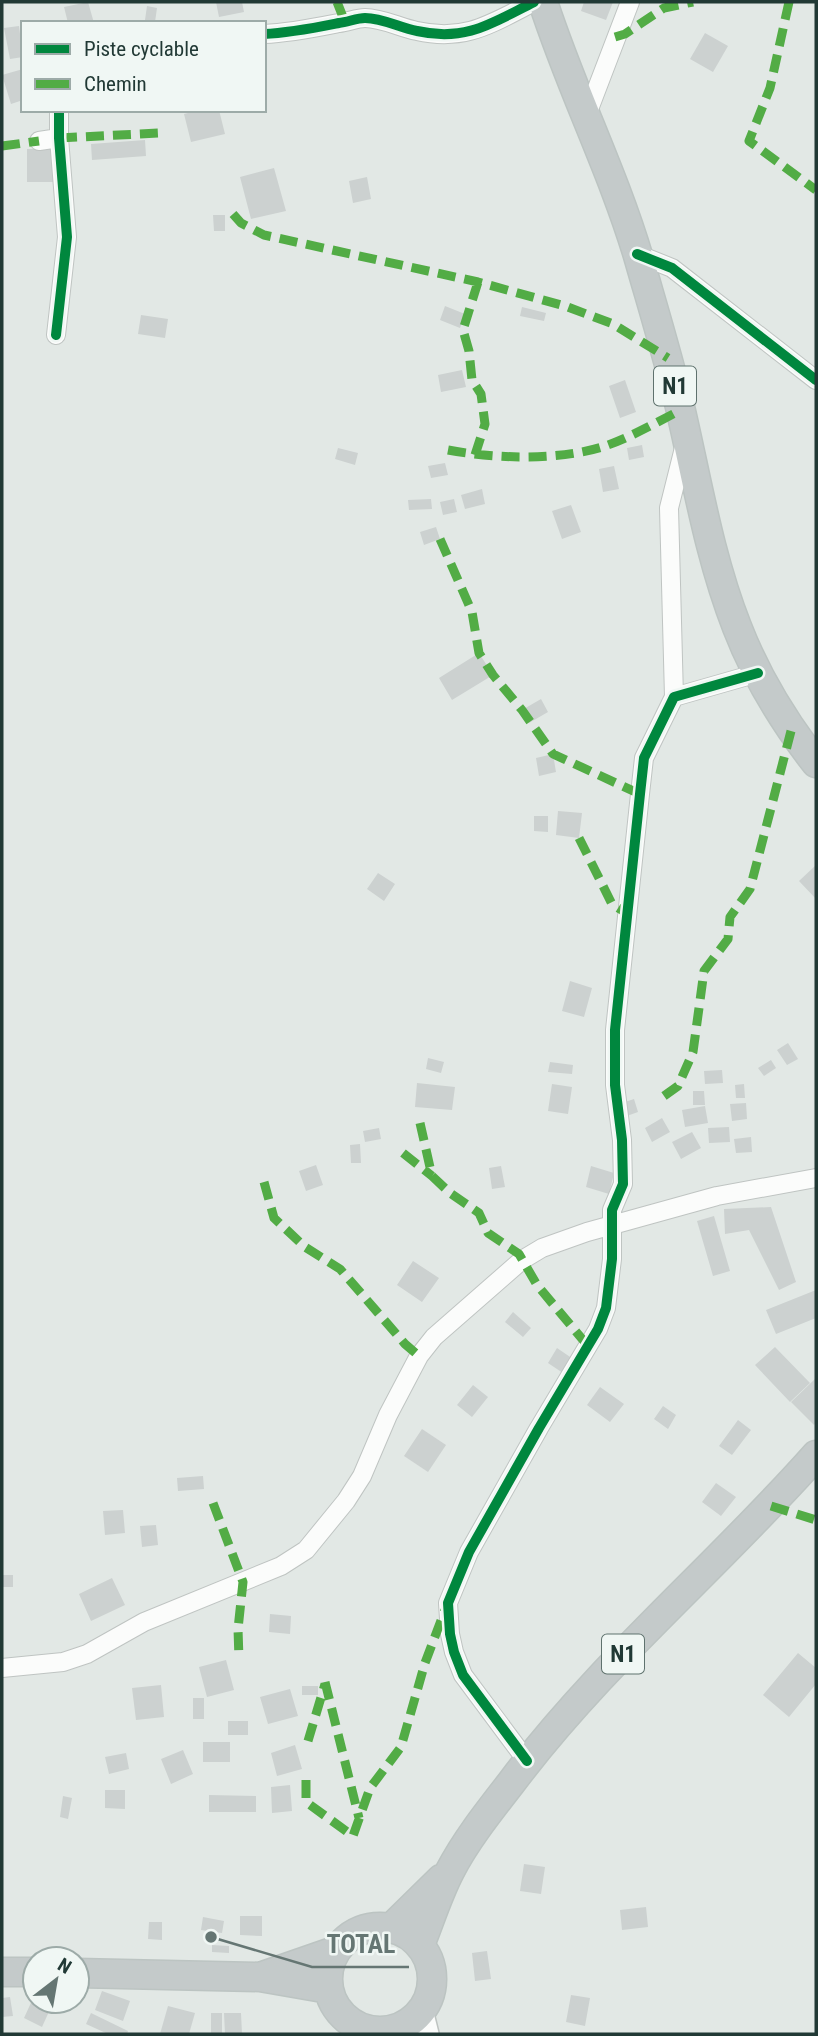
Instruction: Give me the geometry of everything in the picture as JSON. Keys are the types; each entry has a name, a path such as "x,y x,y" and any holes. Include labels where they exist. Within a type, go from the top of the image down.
{"highway":[{"name":"N1","path":"543,2 560,54 637,254 668,358 718,569 737,627 758,673 792,731 816,763"},
{"name":"N1","path":"420,1945 451,1870 494,1805 564,1715 771,1506 816,1455"},
{"name":"N1","path":"391,1928 451,1870"},
{"path":"391,1928 406,1934 420,1945 429,1960 432,1977 425,2022 410,2022 396,2032 377,2031 360,2027 346,2018 335,2005 329,1989 328,1969 335,1951 346,1939 359,1930 391,1928"},
{"path":"260,1977 335,1951"},
{"path":"2,1972 21,1972"},
{"path":"91,1973 260,1977 329,1989"}],"street":[{"path":"266,34 286,33 363,18 380,19 421,32 460,34 491,23 534,2"},
{"path":"586,117 630,2"},
{"path":"56,335 67,237 59,112"},
{"path":"39,141 59,138"},
{"path":"637,254 672,268 816,380"},
{"path":"527,1761 463,1675 450,1634 448,1603 469,1552 603,1319 610,1282 612,1210 623,1184 622,1140 615,1084 615,1030 644,758 674,697 669,508 687,437"},
{"path":"674,697 758,673"},
{"path":"2,1668 63,1662 87,1654 144,1622 281,1566 306,1550 346,1502 362,1476 419,1356 434,1337 522,1260 542,1248 586,1232 717,1196 816,1178"}],"building":[{"path":"88,2 93,21 68,21 64,7"},
{"path":"216,2 242,2 244,12 219,17"},
{"path":"584,2 613,2 606,20 581,11"},
{"path":"147,6 157,8 155,21 145,20"},
{"path":"19,26 21,57 10,59 4,28"},
{"path":"705,33 728,46 713,72 690,59"},
{"path":"21,70 21,101 11,104 2,75"},
{"path":"220,112 225,134 191,142 184,114"},
{"path":"145,140 146,156 92,160 91,144"},
{"path":"27,149 58,149 58,182 27,182"},
{"path":"274,168 286,211 251,219 240,177"},
{"path":"367,177 371,199 353,203 349,181"},
{"path":"213,215 225,215 225,231 214,231"},
{"path":"445,306 465,314 460,328 440,320"},
{"path":"522,307 546,313 544,321 520,316"},
{"path":"141,315 168,319 165,338 138,334"},
{"path":"462,370 466,387 441,392 438,375"},
{"path":"625,380 636,412 620,418 609,386"},
{"path":"642,445 644,457 629,460 627,448"},
{"path":"338,448 358,453 355,465 335,459"},
{"path":"445,463 448,475 431,478 428,466"},
{"path":"614,466 619,489 603,492 599,469"},
{"path":"482,489 485,504 465,509 461,495"},
{"path":"431,499 432,509 409,510 408,500"},
{"path":"454,499 457,512 443,515 440,502"},
{"path":"571,505 581,532 562,539 552,511"},
{"path":"436,527 440,539 424,545 420,532"},
{"path":"479,653 493,675 452,700 439,678"},
{"path":"541,699 548,712 529,723 522,710"},
{"path":"553,754 556,772 539,776 536,758"},
{"path":"558,811 582,813 579,838 556,835"},
{"path":"534,816 548,816 548,832 534,831"},
{"path":"816,865 816,899 799,881"},
{"path":"378,873 395,884 384,901 367,889"},
{"path":"570,981 592,988 584,1017 562,1011"},
{"path":"788,1043 798,1059 787,1065 777,1050"},
{"path":"428,1058 444,1062 441,1073 426,1069"},
{"path":"771,1060 776,1068 764,1076 758,1068"},
{"path":"550,1062 573,1065 572,1074 548,1072"},
{"path":"722,1070 723,1083 705,1084 704,1071"},
{"path":"417,1083 455,1087 452,1110 415,1107"},
{"path":"552,1084 572,1087 568,1114 548,1111"},
{"path":"744,1084 745,1098 736,1098 735,1085"},
{"path":"693,1091 704,1091 705,1105 693,1105"},
{"path":"634,1099 638,1112 624,1117 619,1104"},
{"path":"746,1103 747,1119 732,1121 730,1104"},
{"path":"705,1106 708,1123 685,1127 682,1110"},
{"path":"662,1118 670,1132 652,1142 645,1128"},
{"path":"729,1127 730,1142 709,1143 708,1128"},
{"path":"379,1128 381,1139 365,1142 363,1131"},
{"path":"692,1132 701,1148 681,1159 672,1142"},
{"path":"751,1137 752,1152 736,1153 734,1139"},
{"path":"360,1144 361,1163 351,1163 350,1145"},
{"path":"316,1165 323,1185 306,1191 299,1171"},
{"path":"501,1166 505,1187 492,1189 489,1168"},
{"path":"591,1166 614,1173 609,1194 586,1187"},
{"path":"771,1207 796,1282 779,1290 749,1230 725,1234 724,1209"},
{"path":"714,1216 730,1271 713,1276 697,1221"},
{"path":"413,1261 439,1278 422,1302 397,1285"},
{"path":"816,1290 816,1318 776,1334 766,1310"},
{"path":"513,1312 531,1328 523,1337 505,1322"},
{"path":"775,1347 810,1383 790,1402 755,1365"},
{"path":"557,1348 576,1361 566,1375 548,1363"},
{"path":"816,1378 816,1422 814,1425 791,1402"},
{"path":"473,1385 488,1397 472,1417 457,1405"},
{"path":"600,1387 624,1404 610,1422 587,1405"},
{"path":"663,1406 676,1415 668,1429 654,1419"},
{"path":"738,1420 751,1430 732,1455 719,1446"},
{"path":"422,1429 446,1445 428,1472 404,1456"},
{"path":"203,1476 204,1489 178,1491 177,1478"},
{"path":"716,1483 736,1497 721,1516 702,1502"},
{"path":"123,1510 125,1533 105,1535 103,1511"},
{"path":"156,1525 158,1545 142,1547 140,1526"},
{"path":"2,1575 13,1575 13,1587 2,1587"},
{"path":"112,1578 125,1605 91,1621 79,1594"},
{"path":"270,1614 291,1616 290,1634 269,1632"},
{"path":"798,1653 816,1668 816,1684 789,1717 763,1695"},
{"path":"226,1660 234,1690 207,1697 199,1667"},
{"path":"161,1685 164,1717 136,1720 132,1688"},
{"path":"302,1686 318,1686 318,1695 302,1695"},
{"path":"290,1689 298,1716 268,1724 260,1697"},
{"path":"193,1698 204,1698 204,1719 193,1719"},
{"path":"228,1721 248,1721 248,1735 228,1735"},
{"path":"203,1742 230,1742 230,1762 203,1762"},
{"path":"295,1745 302,1769 277,1776 271,1753"},
{"path":"183,1750 193,1774 171,1784 161,1759"},
{"path":"126,1753 129,1769 109,1774 105,1757"},
{"path":"290,1785 292,1811 272,1813 271,1787"},
{"path":"105,1790 125,1790 125,1809 105,1808"},
{"path":"209,1795 256,1796 256,1812 209,1812"},
{"path":"63,1796 72,1798 68,1819 60,1817"},
{"path":"524,1864 545,1867 541,1894 520,1891"},
{"path":"646,1907 648,1927 622,1930 620,1910"},
{"path":"240,1916 262,1916 262,1936 240,1935"},
{"path":"203,1917 224,1921 222,1933 201,1930"},
{"path":"149,1922 162,1922 162,1940 148,1939"},
{"path":"212,1945 229,1946 229,1953 212,1952"},
{"path":"487,1951 491,1979 475,1981 472,1953"},
{"path":"102,1991 130,2001 123,2021 95,2010"},
{"path":"571,1995 590,1998 585,2026 566,2022"},
{"path":"10,1997 13,2016 2,2017 2,1998"},
{"path":"168,2006 195,2013 189,2034 160,2034"},
{"path":"91,2013 128,2031 127,2034 108,2034 86,2024"},
{"path":"211,2013 222,2013 222,2034 211,2034"},
{"path":"224,2013 241,2013 242,2034 225,2034"},
{"path":"25,2015 47,2015 42,2027 24,2018"}],"marked path":[{"path":"337,2 345,22"},
{"path":"615,37 625,34 664,8 693,2"},
{"path":"789,2 770,88 749,141 816,190"},
{"path":"59,138 159,133"},
{"path":"2,146 39,141"},
{"path":"233,214 241,223 264,235 478,282 565,306 613,324 668,358"},
{"path":"475,455 485,424 481,394 472,380 469,351 463,330 478,282"},
{"path":"448,450 507,457 571,454 608,445 681,410"},
{"path":"440,539 472,612 479,653 553,754 640,794"},
{"path":"664,1096 678,1086 693,1052 704,971 728,939 730,917 750,889 791,731"},
{"path":"579,838 612,904 628,914"},
{"path":"420,1123 432,1176 450,1193 479,1213 488,1233 519,1254 537,1285 588,1346"},
{"path":"403,1153 432,1176"},
{"path":"264,1182 274,1218 305,1247 340,1269 405,1344 419,1356"},
{"path":"213,1503 243,1582 238,1629 239,1659"},
{"path":"771,1506 816,1520"},
{"path":"306,1780 306,1802 353,1836 370,1788 401,1747 425,1663 445,1610"},
{"path":"325,1682 359,1818"},
{"path":"308,1741 325,1684"}],"cycle path":[{"path":"266,34 365,18 417,31 450,34 478,29 534,2"},
{"path":"56,335 67,237 59,112"},
{"path":"637,254 672,268 816,380"},
{"path":"527,1761 463,1675 450,1634 448,1603 469,1552 598,1329 606,1308 612,1259 612,1210 623,1184 622,1140 615,1085 615,1030 644,758 674,697 758,673"}],"place":[{"name":"TOTAL","path":"211,1937"}]}
